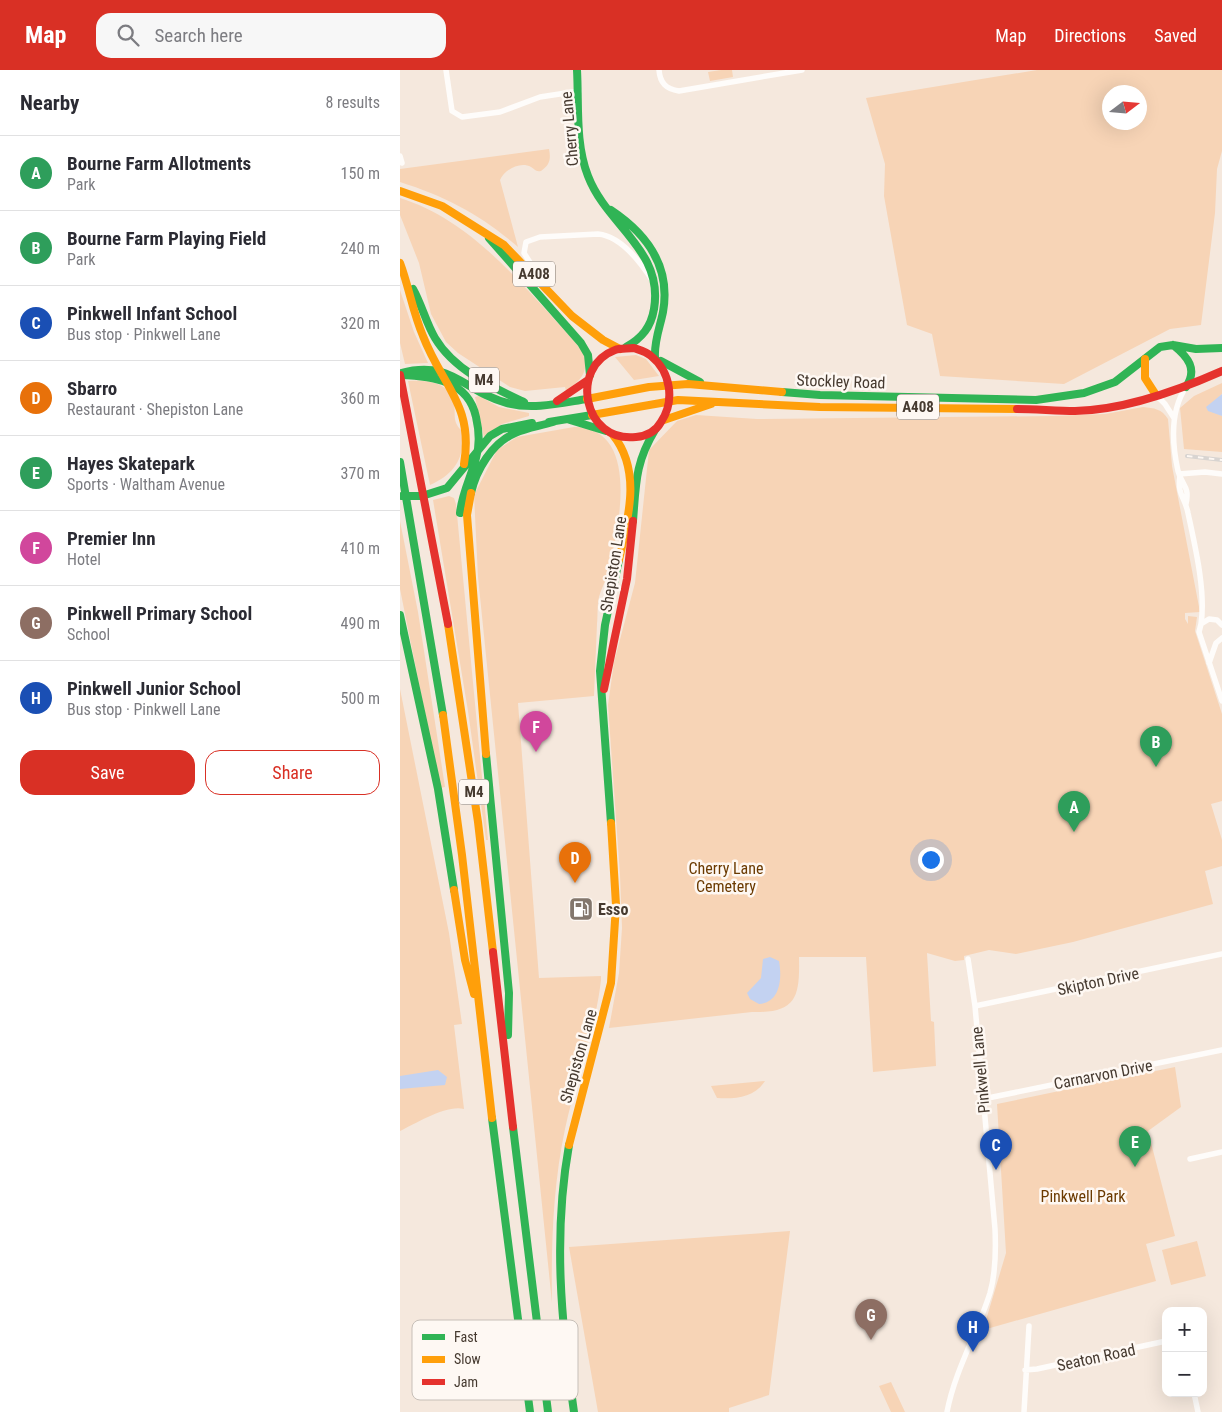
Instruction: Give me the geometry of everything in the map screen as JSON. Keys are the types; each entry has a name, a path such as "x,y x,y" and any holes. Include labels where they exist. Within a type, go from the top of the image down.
{"main road":[{"name":"Cherry Lane","path":"577,70 584,164 592,185 616,222 647,257 656,287 654,311 648,330 639,341 602,359 589,378"},
{"name":"A408","path":"400,191 442,206 488,237 504,245 591,334 623,348 639,348 685,376 711,385"},
{"name":"Cherry Lane","path":"609,209 641,233 653,249 661,267 665,300 654,342 657,358"},
{"name":"A408","path":"488,237 498,252 581,343 588,356 589,378 587,399 596,423 609,433 637,438 655,430 664,421 679,413 718,402"},
{"name":"M4","path":"400,263 423,336 438,370 458,398 466,419 468,438 464,468"},
{"name":"M4","path":"405,278 417,296 434,337 445,352 493,386 532,405"},
{"path":"1173,345 1196,349 1222,348"},
{"path":"1173,345 1192,364 1192,376 1186,388"},
{"name":"Stockley Road","path":"587,399 668,385 711,385 820,395 1044,399 1084,393 1116,382 1160,347 1173,345"},
{"path":"657,358 664,370 668,385 668,413 664,421"},
{"path":"1145,359 1144,376 1147,384 1156,396"},
{"name":"M4","path":"400,375 420,368 438,370 454,375 493,399 519,405 550,404 587,399"},
{"name":"Stockley Road","path":"592,415 669,401 820,407 974,407 1076,411 1115,406 1186,388 1222,370"},
{"name":"M4","path":"400,375 424,376 446,380 462,390 475,408 478,449 461,503 461,529 468,553"},
{"name":"M4","path":"400,375 428,513 462,707 478,822 506,1073 537,1320"},
{"name":"M4","path":"550,404 564,397 589,378"},
{"name":"M4","path":"400,496 433,494 446,488 486,439 502,429 592,415"},
{"name":"M4","path":"569,419 609,433"},
{"name":"M4","path":"506,1073 509,993 468,553 468,504 482,463 506,438 553,422"},
{"name":"Shepiston Lane","path":"561,1320 559,1303 558,1233 570,1137 600,1037 612,983 614,958 614,902 602,706 605,680 627,579 638,465 643,450 655,430"},
{"name":"Shepiston Lane","path":"602,706 599,694 603,638 620,563 630,483 626,455 609,433"},
{"name":"M4","path":"400,462 447,729 466,873 482,1026 519,1320"},
{"name":"M4","path":"400,502 416,496"},
{"name":"M4","path":"400,615 438,789 465,960 482,1026"}],"street":[{"path":"446,70 452,110 462,117 500,112 540,97 579,91"},
{"path":"659,70 662,82 668,88 679,91 802,70"},
{"path":"400,156 402,163"},
{"path":"553,296 528,261 523,250 526,242 540,237 598,234 611,237 641,264 656,287"},
{"path":"1186,388 1177,403 1174,418 1180,475 1186,483 1188,494 1186,504 1203,603 1210,619"},
{"path":"1156,396 1165,404 1174,418"},
{"path":"1180,475 1206,472 1222,474"},
{"path":"1203,603 1199,632 1222,702"},
{"path":"1201,624 1210,619 1217,620 1222,625"},
{"path":"1209,663 1216,643 1222,638"},
{"path":"1201,639 1207,643 1216,643"},
{"name":"Skipton Drive","path":"974,1006 1222,954"},
{"name":"Pinkwell Lane","path":"947,1412 954,1383 982,1313 994,1275 995,1229 968,959"},
{"name":"Carnarvon Drive","path":"983,1099 1222,1050"},
{"path":"1190,1159 1222,1152"},
{"path":"1024,1412 1025,1370 1030,1326"},
{"name":"Seaton Road","path":"1025,1370 1162,1342"},
{"path":"1195,1397 1198,1412"}],"green space":[{"path":"732,70 733,77 710,81 708,72"},
{"path":"1037,70 1222,70 1222,151 1217,169 1215,213 1201,325 1170,329 1064,384 940,376 932,334 907,325 884,196 885,164 866,98"},
{"path":"549,149 549,162 541,171 536,171 527,165 517,166 505,173 500,180 518,247 491,225 463,208 400,182 400,169"},
{"path":"400,198 422,206 463,230 516,277 571,337 583,353 585,360 584,371 576,384 566,391 565,387 525,391 510,387 458,353 446,342 431,314 419,263 400,215"},
{"path":"400,290 414,332 428,363 405,364 400,343"},
{"path":"636,355 646,359 659,376 634,380 615,357"},
{"path":"408,381 429,382 442,386 448,391 452,396 454,404 456,424 461,430 462,448 457,464 446,476 430,485"},
{"path":"1222,383 1222,394 1207,408 1222,416 1222,452 1184,449 1180,408 1194,396"},
{"path":"479,396 499,407 529,413 529,416 502,424 484,437 475,397"},
{"name":"Cherry Lane Cemetery","path":"1143,407 1157,410 1168,419 1172,466 1200,612 1185,613 1185,619 1188,624 1188,616 1197,617 1195,631 1222,714 1222,801 1211,804 1222,840 1222,866 1205,871 1213,904 1073,942 1016,954 989,950 964,956 964,960 955,961 927,953 936,1066 873,1072 866,957 799,957 796,993 786,1006 778,1010 609,1028 619,973 622,928 608,705 614,662 635,583 649,450 677,421 696,415 757,419 1053,416 1105,414"},
{"path":"574,427 596,432 610,444 618,463 620,486 620,510 612,557 598,600 594,696 518,703 539,978 601,976 590,1037 569,1110 561,1150 554,1215 552,1303 478,577 474,495 497,450 517,437"},
{"path":"449,496 454,498 456,504 488,840 486,840 468,711 433,500"},
{"path":"400,521 418,612 445,787 440,788 400,589"},
{"path":"400,689 449,933 462,1024 454,1025 464,1109 449,1109 423,1119 400,1131"},
{"name":"Pinkwell Park","path":"1175,1067 1181,1107 1148,1131 1175,1236 1146,1244 1156,1281 983,1330 1006,1253 997,1104"},
{"path":"765,1081 755,1091 737,1098 717,1098 711,1086"},
{"path":"790,1231 769,1395 729,1408 729,1412 598,1412 569,1247"},
{"path":"1197,1241 1206,1276 1171,1285 1162,1250"},
{"path":"891,1382 905,1412 891,1412 879,1386"}],"water":[{"path":"1222,394 1222,416 1208,411 1206,407"},
{"path":"770,957 779,961 780,981 776,994 772,999 766,1003 759,1004 750,999 747,993 761,978 763,959"},
{"path":"438,1070 447,1077 445,1085 400,1089 400,1076"}],"railway":[{"path":"1187,456 1222,460"}],"traffic: fast":[{"path":"577,70 579,137 588,176 608,210 643,254 651,270 655,288 653,315 648,327 637,340 626,347"},
{"path":"611,210 624,219 645,241 654,253 660,266 665,296 655,345 655,357"},
{"path":"489,238 581,343 588,355 590,375"},
{"path":"413,289 435,338 452,359 475,376 524,402"},
{"path":"1173,345 1190,364 1190,381 1186,387"},
{"path":"782,392 820,395 1036,400 1084,393 1115,382 1160,347 1173,345 1196,349 1222,348"},
{"path":"661,361 700,382"},
{"path":"401,373 418,370 433,370 446,373 492,398 517,405 547,405 587,399"},
{"path":"400,375 424,377 447,382 465,395 472,405 478,427 478,448 460,513"},
{"path":"549,422 592,415"},
{"path":"570,420 606,431"},
{"path":"471,493 473,484 486,458 499,443 515,433 553,422"},
{"path":"402,496 422,496 447,488 490,436 502,429 532,423"},
{"path":"633,521 640,464 648,442 655,430"},
{"path":"400,462 443,715"},
{"path":"611,823 600,671 605,625 619,560"},
{"path":"400,615 438,789 454,890"},
{"path":"486,754 509,993 508,1035"},
{"path":"492,1118 518,1320"},
{"path":"513,1127 537,1320"},
{"path":"563,1320 560,1245 561,1212 569,1145"},
{"path":"528,1400 530,1412"},
{"path":"547,1400 548,1412"},
{"path":"572,1400 574,1412"}],"traffic: slow":[{"path":"400,191 442,206 504,245 572,316 603,340 620,349"},
{"path":"400,263 423,336 460,411 466,444 464,464"},
{"path":"1145,359 1145,378 1156,395"},
{"path":"587,399 649,387 688,384 782,392"},
{"path":"592,415 678,400 820,407 1017,409"},
{"path":"664,420 711,404"},
{"path":"613,435 622,449 630,480 629,512 619,560"},
{"path":"471,493 467,515 486,754"},
{"path":"448,624 478,822 493,952"},
{"path":"443,715 462,855 492,1118"},
{"path":"569,1145 611,983 616,905 611,823"},
{"path":"454,890 465,960 474,994"}],"traffic: jam":[{"path":"634,348 649,355 663,370 669,387 668,405 661,422 651,432 644,436 636,437 618,436 604,428 594,417 588,402 587,387 591,372 601,359 615,350 634,348"},
{"path":"1017,409 1075,411 1113,407 1169,392 1222,371"},
{"path":"400,375 448,624"},
{"path":"557,401 588,380"},
{"path":"604,689 627,579 633,521"},
{"path":"493,952 513,1127"}],"place":[{"name":"Premier Inn","path":"536,752"},
{"name":"Bourne Farm Playing Field","path":"1156,767"},
{"name":"Bourne Farm Allotments","path":"1074,832"},
{"name":"Sbarro","path":"575,883"},
{"name":"Esso","path":"581,909"},
{"name":"Hayes Skatepark","path":"1135,1167"},
{"name":"Pinkwell Infant School","path":"996,1170"},
{"name":"Pinkwell Primary School","path":"871,1340"},
{"name":"Pinkwell Junior School","path":"973,1352"}]}
